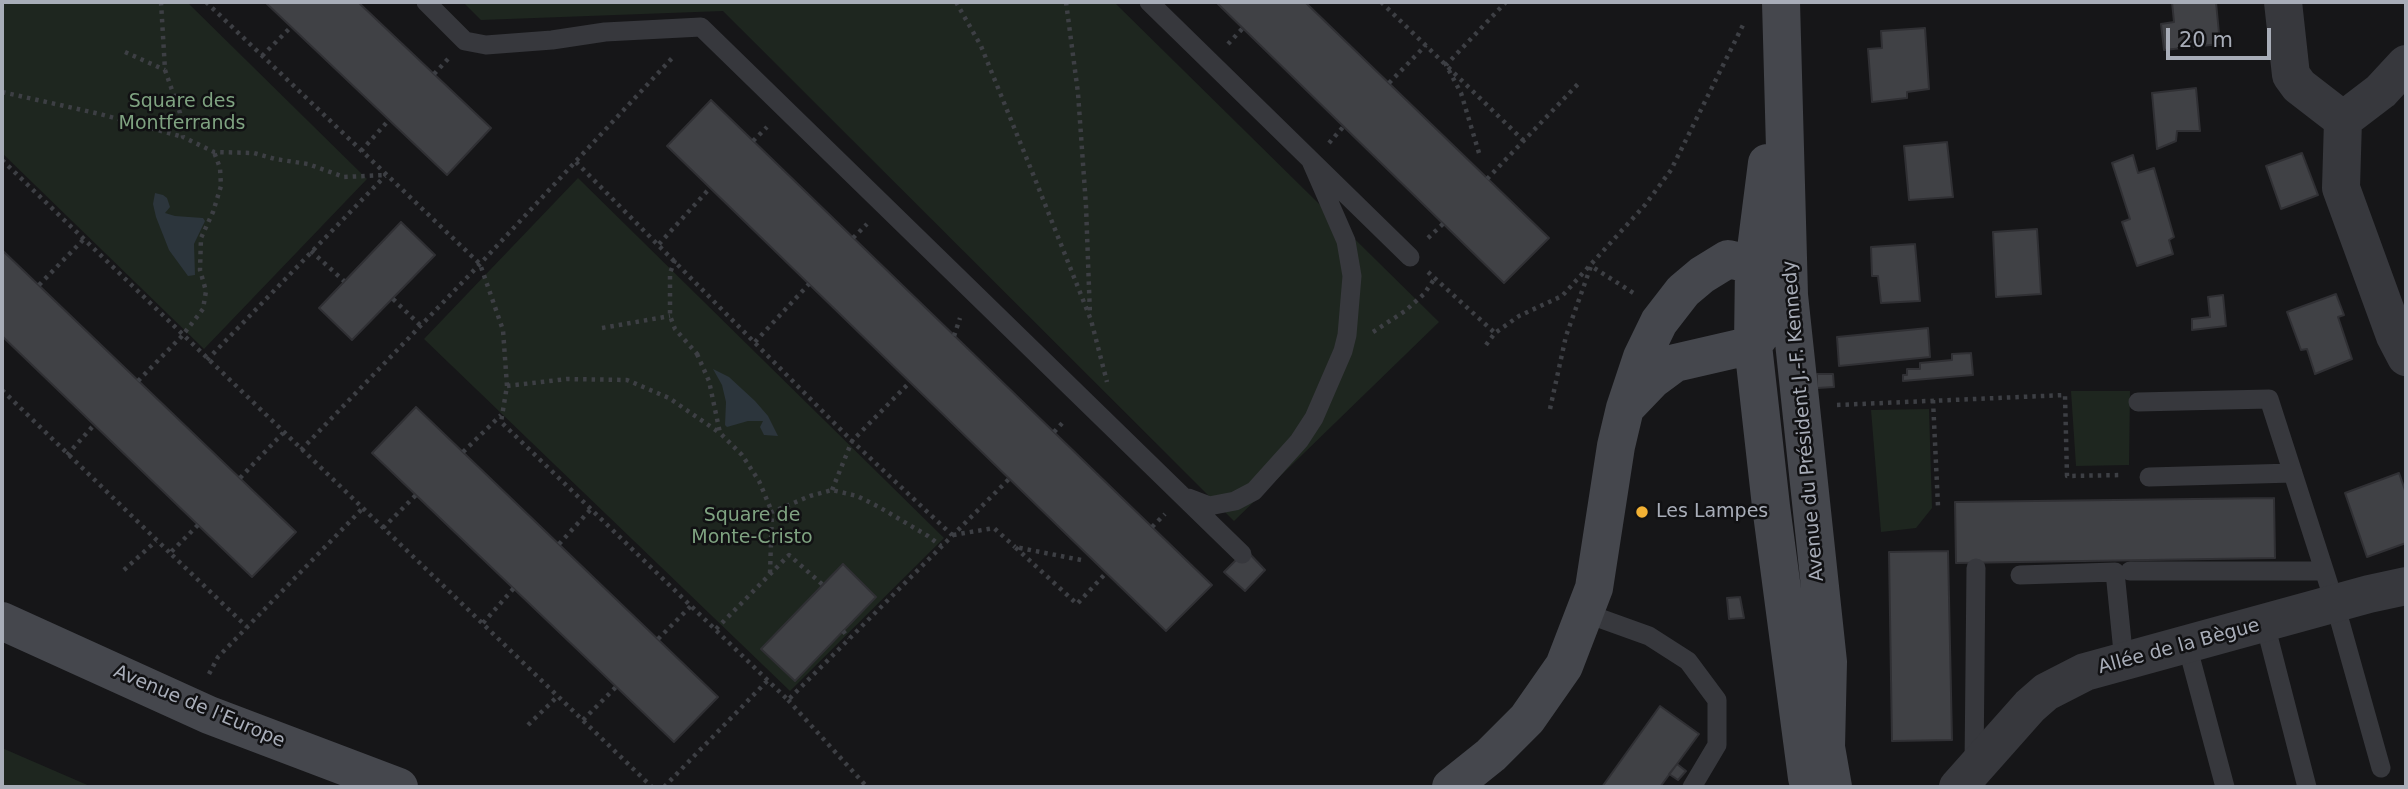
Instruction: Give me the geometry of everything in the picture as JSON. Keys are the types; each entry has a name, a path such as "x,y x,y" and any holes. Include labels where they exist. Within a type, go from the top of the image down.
{"main road":[{"name":"Avenue du Président J.-F. Kennedy","path":"1781,2 1789,295 1828,662 1826,747 1833,787"},
{"name":"Avenue du Président J.-F. Kennedy","path":"1782,53 1754,265 1753,345 1808,787"},
{"path":"1453,787 1491,755 1534,710 1564,666 1594,589 1616,446 1625,408 1642,357 1659,322 1683,291 1728,259 1754,265 1789,295 1753,345 1675,363 1652,380 1625,408"},
{"name":"Avenue de l'Europe","path":"2,621 209,715 399,787"}],"street":[{"path":"2283,2 2291,75 2299,86 2343,120"},
{"path":"2343,120 2381,92 2406,64"},
{"path":"2343,120 2341,188 2395,336 2406,357"},
{"name":"Allée de la Bègue","path":"1971,773 2030,706 2046,692 2085,672 2264,624 2330,588 2406,586"}],"lane":[{"path":"426,2 465,41 486,45 552,40 605,32 701,27 1242,554"},
{"path":"1149,2 1410,257"},
{"path":"1183,496 1209,506 1234,501 1254,491 1299,441 1314,418 1344,347 1348,335 1352,275 1346,241 1311,161"},
{"path":"2138,402 2269,400 2330,588 2381,768"},
{"path":"2141,476 2292,473"},
{"path":"1971,773 1976,568"},
{"path":"2130,571 2330,588"},
{"path":"2020,575 2115,572 2124,662"},
{"path":"1585,613 1649,636 1688,661 1717,701 1717,745 1692,787"},
{"path":"2264,624 2307,787"},
{"path":"2187,645 2225,787"}],"path":[{"path":"161,2 164,70 180,113 183,137"},
{"path":"206,2 480,264 503,330 507,386 501,422 768,680 867,787"},
{"path":"956,2 981,46 1091,320 1120,434"},
{"path":"1066,2 1076,79 1091,320"},
{"path":"1381,2 1524,141"},
{"path":"1446,65 1506,2"},
{"path":"1486,345 1495,333 1519,316 1562,296 1645,205 1671,170 1746,18"},
{"path":"262,56 291,27"},
{"path":"301,450 480,264 701,27"},
{"path":"1389,83 1426,46"},
{"path":"125,52 164,70"},
{"path":"1446,65 1461,93 1479,153"},
{"path":"1487,179 1578,84"},
{"path":"2,92 100,114 183,137 214,152 254,153 308,164 344,177 386,175"},
{"path":"361,151 389,120"},
{"path":"138,381 203,309 206,291 200,270 201,239 221,186 220,168 214,152"},
{"path":"2,160 652,787"},
{"path":"576,162 852,441 952,536"},
{"path":"207,360 386,175"},
{"path":"659,244 710,188"},
{"path":"39,285 83,240"},
{"path":"311,251 344,281"},
{"path":"1410,257 1495,333"},
{"path":"675,260 670,273 670,316 675,329 699,356 709,381 720,433"},
{"path":"1591,266 1635,294"},
{"path":"1550,410 1566,337 1591,266"},
{"path":"1344,347 1385,326 1424,294 1435,278"},
{"path":"755,342 809,284"},
{"path":"393,299 421,326"},
{"path":"601,328 670,316"},
{"path":"507,386 576,379 627,380 669,398 720,433 742,455 759,481 772,512 770,573"},
{"path":"832,490 852,441 910,382"},
{"path":"2,390 247,627"},
{"path":"1828,405 2065,394 2067,476 2141,476"},
{"path":"1933,400 1938,506"},
{"path":"463,452 502,414"},
{"path":"67,455 94,425"},
{"path":"240,478 283,433"},
{"path":"788,700 1009,479"},
{"path":"772,512 832,490 857,496 941,546"},
{"path":"383,528 416,495"},
{"path":"218,657 362,509"},
{"path":"559,544 591,509"},
{"path":"170,554 198,525"},
{"path":"952,536 994,528 1077,604 1106,573"},
{"path":"124,570 156,541"},
{"path":"1015,547 1081,560"},
{"path":"716,629 789,555 822,585"},
{"path":"483,624 514,588"},
{"path":"658,639 691,606"},
{"path":"843,631 849,638"},
{"path":"664,787 768,680"},
{"path":"583,720 616,687"},
{"path":"528,725 558,696"}],"green space":[{"name":"Square des Montferrands","path":"2,2 187,2 367,179 204,349 2,153"},
{"path":"463,2 1114,2 1439,322 1234,521 723,11 481,20"},
{"name":"Square de Monte-Cristo","path":"578,178 944,538 790,691 424,339"},
{"path":"2071,391 2130,391 2129,465 2076,466"},
{"path":"1929,409 1932,508 1916,528 1881,532 1871,410"},
{"path":"2,748 92,787 2,787"}],"shaded area":[{"path":"155,193 167,198 170,207 165,213 203,218 205,221 194,244 195,275 188,276 169,250 156,217 153,204"},
{"path":"713,369 729,377 755,401 768,416 778,436 764,435 760,427 763,421 748,421 727,427 725,425 726,402 722,385"}],"building":[{"path":"265,2 358,2 491,128 447,175"},
{"path":"1216,2 1305,2 1549,238 1504,283"},
{"path":"2172,2 2216,2 2220,44 2164,50 2161,24 2174,22"},
{"path":"1925,28 1929,89 1907,92 1907,98 1872,102 1868,49 1882,48 1881,31"},
{"path":"2196,88 2200,131 2177,131 2176,141 2157,149 2152,93"},
{"path":"711,100 1212,585 1166,631 667,146"},
{"path":"1947,142 1953,197 1909,200 1904,146"},
{"path":"2302,153 2318,195 2281,209 2266,166"},
{"path":"2133,155 2138,173 2154,168 2174,237 2169,240 2173,254 2137,266 2122,222 2130,219 2112,163"},
{"path":"401,222 435,255 352,340 319,308"},
{"path":"2037,229 2041,294 1996,297 1993,232"},
{"path":"1915,244 1920,301 1881,303 1878,276 1872,276 1871,247"},
{"path":"2,250 296,532 252,577 2,336"},
{"path":"2336,294 2344,315 2338,317 2352,359 2315,374 2307,349 2301,350 2287,312"},
{"path":"2223,295 2226,326 2192,330 2192,319 2210,317 2208,297"},
{"path":"1928,328 1930,357 1839,366 1837,337"},
{"path":"1971,353 1973,375 1903,381 1907,369 1920,369 1920,363 1952,360 1952,354"},
{"path":"1817,374 1833,374 1834,387 1817,388"},
{"path":"416,407 718,697 674,742 372,453"},
{"path":"2399,473 2406,493 2406,543 2367,557 2345,493"},
{"path":"2274,498 2275,558 1956,563 1955,502"},
{"path":"1246,550 1265,570 1245,591 1224,572"},
{"path":"1948,551 1952,740 1892,741 1889,552"},
{"path":"843,564 876,597 795,681 761,649"},
{"path":"1740,597 1744,618 1729,619 1727,598"},
{"path":"1660,706 1699,734 1660,787 1602,787"},
{"path":"1677,764 1686,771 1678,780 1669,774"}],"place":[{"name":"Les Lampes","path":"1642,512"}]}
